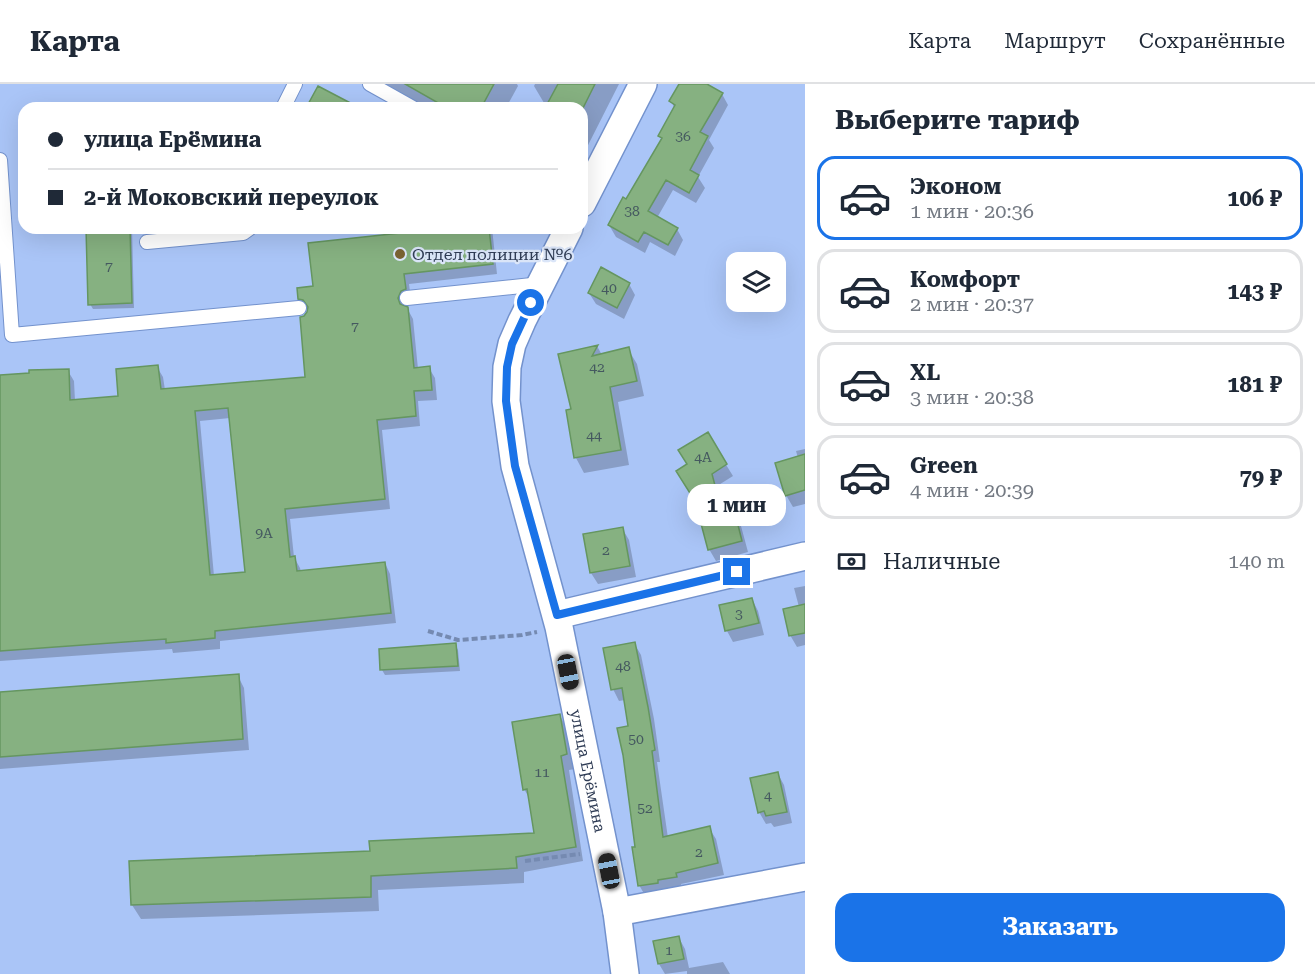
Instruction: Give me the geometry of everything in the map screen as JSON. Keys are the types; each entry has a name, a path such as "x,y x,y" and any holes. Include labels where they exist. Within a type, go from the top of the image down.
{"street":[{"path":"588,191 643,84"},
{"name":"улица Ерёмина","path":"566,234 512,344 507,367 506,401 515,466 557,615 617,912 625,974"},
{"path":"557,615 805,556"},
{"path":"617,912 805,877"}],"lane":[{"path":"286,102 295,84"},
{"path":"370,84 402,102"},
{"path":"0,160 12,335 299,308"},
{"path":"147,242 232,234"},
{"path":"407,298 541,284"}],"path":[{"path":"525,861 605,851"}],"building":[{"path":"405,84 494,84 484,102 436,102"},
{"path":"558,84 595,84 586,102 548,102"},
{"path":"679,84 707,84 723,93 700,132 708,136 690,170 699,175 689,193 666,180 648,211 678,228 668,245 644,232 638,242 608,225 623,197 626,199 662,138 658,136 675,105 669,101"},
{"path":"318,86 349,102 309,102"},
{"path":"86,234 130,234 132,303 88,305"},
{"path":"392,234 490,234 493,264 404,274 406,289 401,291 398,298 400,304 408,307 414,368 430,366 432,390 414,391 416,416 377,420 385,499 285,509 290,557 295,556 297,571 385,562 391,613 215,631 215,638 166,643 166,639 0,651 0,375 29,373 29,370 69,369 70,400 118,396 116,369 158,365 161,389 305,377 300,317 304,316 308,307 303,300 298,299 297,288 313,286 308,243","holes":["228,408 245,572 210,575 195,411"]},
{"path":"601,267 630,283 617,308 588,293"},
{"path":"598,345 592,356 629,347 637,381 610,387 621,450 574,458 566,410 571,409 558,354"},
{"path":"708,432 727,464 712,474 723,516 735,513 742,541 708,550 695,501 676,471 687,464 678,450"},
{"path":"805,454 805,490 785,496 775,463"},
{"path":"623,527 630,566 590,573 583,534"},
{"path":"752,598 759,623 725,631 719,605"},
{"path":"805,604 805,633 789,636 783,609"},
{"path":"635,642 655,750 652,751 663,837 710,826 718,863 676,873 677,877 658,880 658,883 638,886 623,755 617,728 628,726 622,688 611,690 603,648"},
{"path":"456,643 458,666 380,670 379,649"},
{"path":"239,674 243,739 0,757 0,692"},
{"path":"560,714 567,754 561,756 576,847 516,857 517,868 371,876 371,897 131,905 129,861 370,851 369,841 534,833 527,789 523,790 512,722"},
{"path":"778,772 787,812 766,816 764,811 758,813 750,778"},
{"path":"679,936 684,959 658,964 653,941"}],"place":[{"name":"Отдел полиции №6","path":"400,254"}],"route":[{"path":"531,303 512,344 507,367 506,401 515,466 557,615 737,572"}]}
